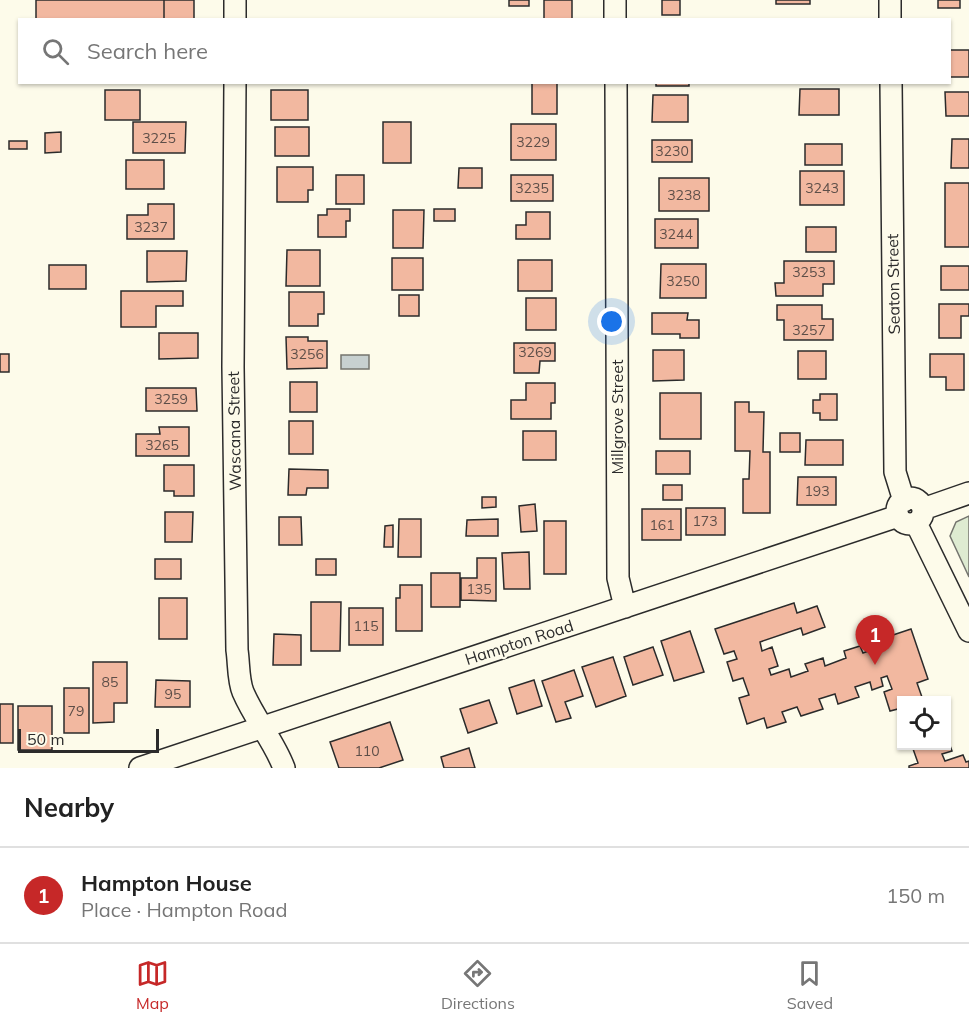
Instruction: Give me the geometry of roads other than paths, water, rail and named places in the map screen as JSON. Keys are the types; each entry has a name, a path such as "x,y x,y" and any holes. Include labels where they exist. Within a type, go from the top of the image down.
{"street":[{"path":"235,0 235,18"},
{"path":"615,0 615,18"},
{"path":"890,0 890,18"},
{"name":"Wascana Street","path":"235,84 233,367 237,650 242,690 261,727 273,741 284,768"},
{"name":"Millgrove Street","path":"616,84 618,578 626,607"},
{"name":"Seaton Street","path":"891,84 895,472 908,507"},
{"name":"Hampton Road","path":"140,768 626,607 908,507 969,493"},
{"path":"908,507 969,631"}],"place":[{"name":"Hampton House","path":"875,665"}]}
